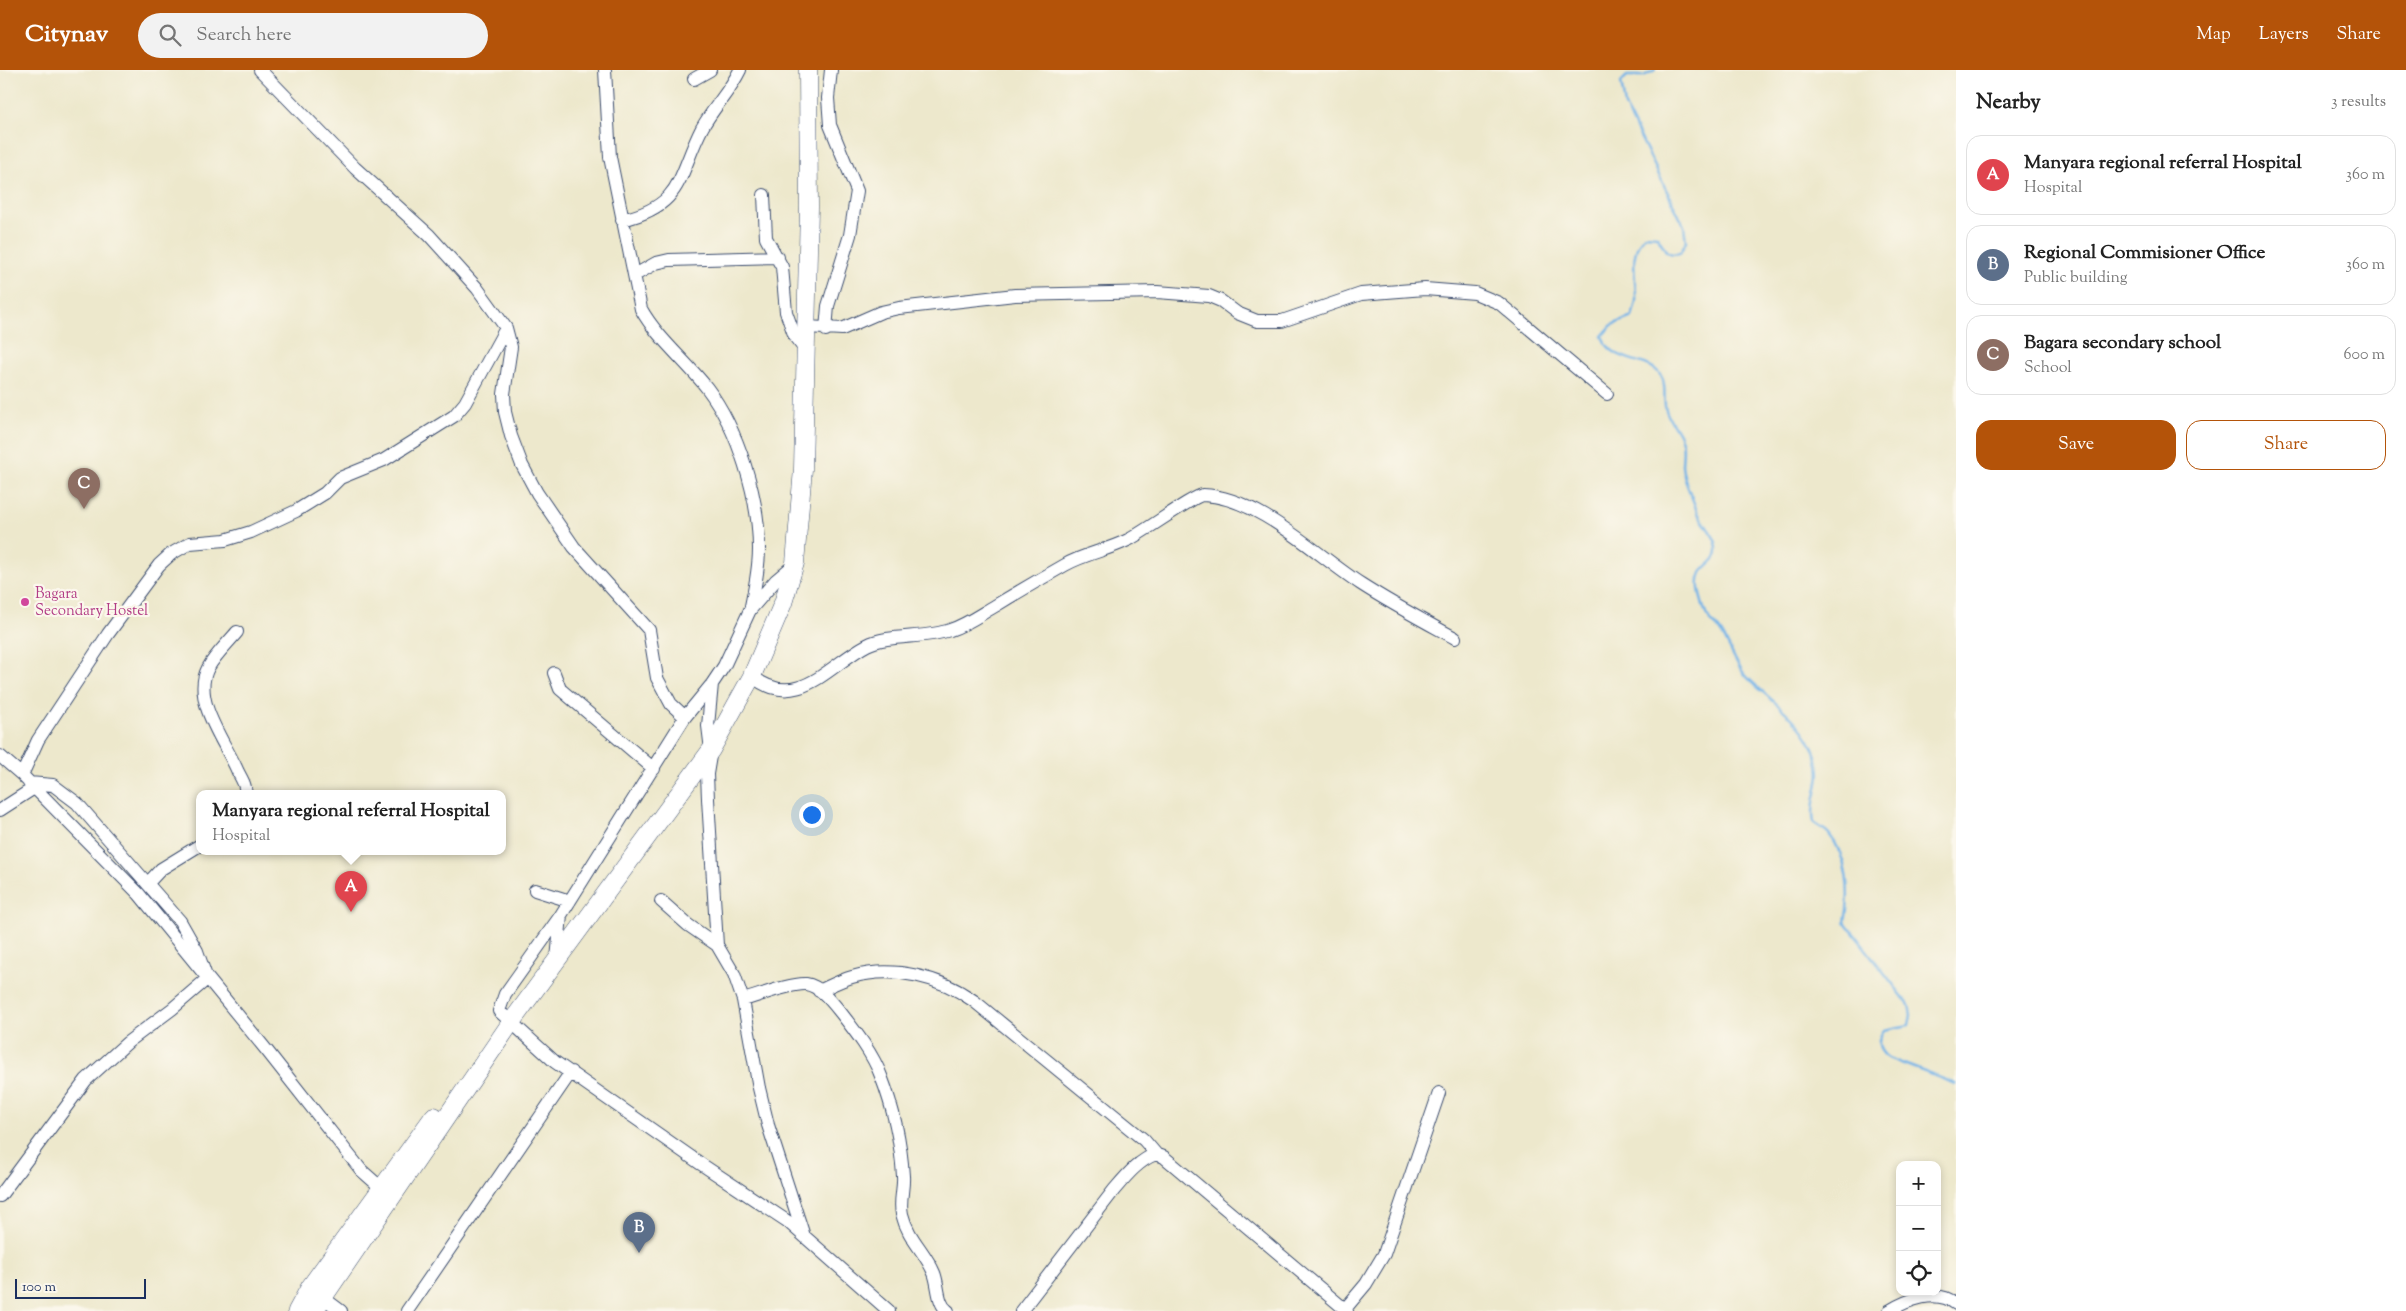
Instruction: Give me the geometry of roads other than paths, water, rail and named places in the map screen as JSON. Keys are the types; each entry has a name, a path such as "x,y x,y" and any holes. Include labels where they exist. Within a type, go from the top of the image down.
{"highway":[{"path":"319,1304 438,1110 497,1045 512,1021 711,750 752,676 783,603 795,563 802,479 807,352 808,70"},
{"path":"297,1311 310,1287 387,1193"}],"street":[{"path":"260,70 355,168 429,235 477,288 506,328 511,347 504,394 505,412 511,436 522,465 537,493 574,547 649,630 657,678 671,704 685,717"},
{"path":"606,70 610,156 641,309 648,321 694,372 719,404 729,422 751,493 759,548 757,580 750,610 730,654 712,684 685,717 561,915 501,1002 499,1011 512,1021 542,1052 701,1164 771,1209 889,1311"},
{"path":"694,79 710,70"},
{"path":"622,220 658,207 676,190 702,128 740,70"},
{"path":"826,330 828,306 850,235 857,191 830,125 828,98 831,70"},
{"path":"764,195 766,238 782,267 786,312 795,337 807,352"},
{"path":"635,275 656,263 669,260 778,257"},
{"path":"807,327 826,330 842,329 881,312 899,308 1015,295 1157,292 1209,296 1221,301 1238,313 1257,321 1282,321 1361,294 1425,289 1476,293 1499,303 1607,394"},
{"path":"0,810 28,782 38,740 108,634 160,565 171,554 190,543 225,540 251,532 296,511 325,493 340,478 384,460 454,416 466,403 506,328"},
{"path":"752,676 764,686 777,689 798,688 815,681 869,644 884,640 927,636 952,630 1066,564 1129,540 1200,495 1224,499 1261,515 1359,583 1455,638"},
{"path":"750,610 776,580 795,563"},
{"path":"238,632 209,667 204,678 204,695 217,732 246,790"},
{"path":"554,673 560,689 654,769"},
{"path":"712,684 708,726 711,750 707,774 717,945"},
{"path":"0,756 139,894 361,1170 387,1193"},
{"path":"28,782 53,786 66,793 148,882 180,921 197,951 207,979"},
{"path":"148,882 161,869 196,847"},
{"path":"536,890 570,901"},
{"path":"660,900 688,925 717,945 728,961 744,1000 759,1088 768,1125 804,1237"},
{"path":"557,960 561,915"},
{"path":"819,991 852,977 887,972 919,977 950,986 982,1007 1144,1140 1156,1154 1164,1158 1346,1310 1366,1284 1384,1254 1438,1093"},
{"path":"0,1196 86,1080 128,1042 207,979"},
{"path":"744,1000 806,984 830,1000 852,1027 881,1075 891,1108 904,1178 900,1201 903,1217 911,1240 931,1266 936,1276 941,1302 948,1311"},
{"path":"407,1311 571,1072"},
{"path":"1021,1311 1114,1190 1130,1172 1150,1156 1156,1154"},
{"path":"310,1287 319,1304 341,1311"},
{"path":"1889,1311 1904,1302 1922,1297 1950,1299 1956,1304"}],"waterway":[{"path":"1655,70 1644,76 1627,76 1621,82 1625,106 1684,226 1686,242 1680,253 1672,254 1666,251 1657,236 1645,235 1639,242 1636,250 1634,267 1636,301 1632,317 1612,325 1602,336 1615,353 1651,367 1658,372 1663,380 1666,410 1682,443 1682,466 1685,481 1697,512 1714,538 1717,549 1716,557 1699,577 1700,594 1706,614 1724,637 1743,672 1795,722 1810,743 1816,756 1819,774 1813,806 1814,823 1829,834 1844,865 1848,888 1845,922 1909,1005 1911,1015 1909,1025 1884,1030 1879,1042 1880,1049 1888,1058 1956,1084"}],"place":[{"name":"Bagara secondary school","path":"84,509"},
{"name":"Bagara Secondary Hostel","path":"25,602"},
{"name":"Manyara regional referral Hospital","path":"351,912"},
{"name":"Regional Commisioner Office","path":"639,1253"}]}
